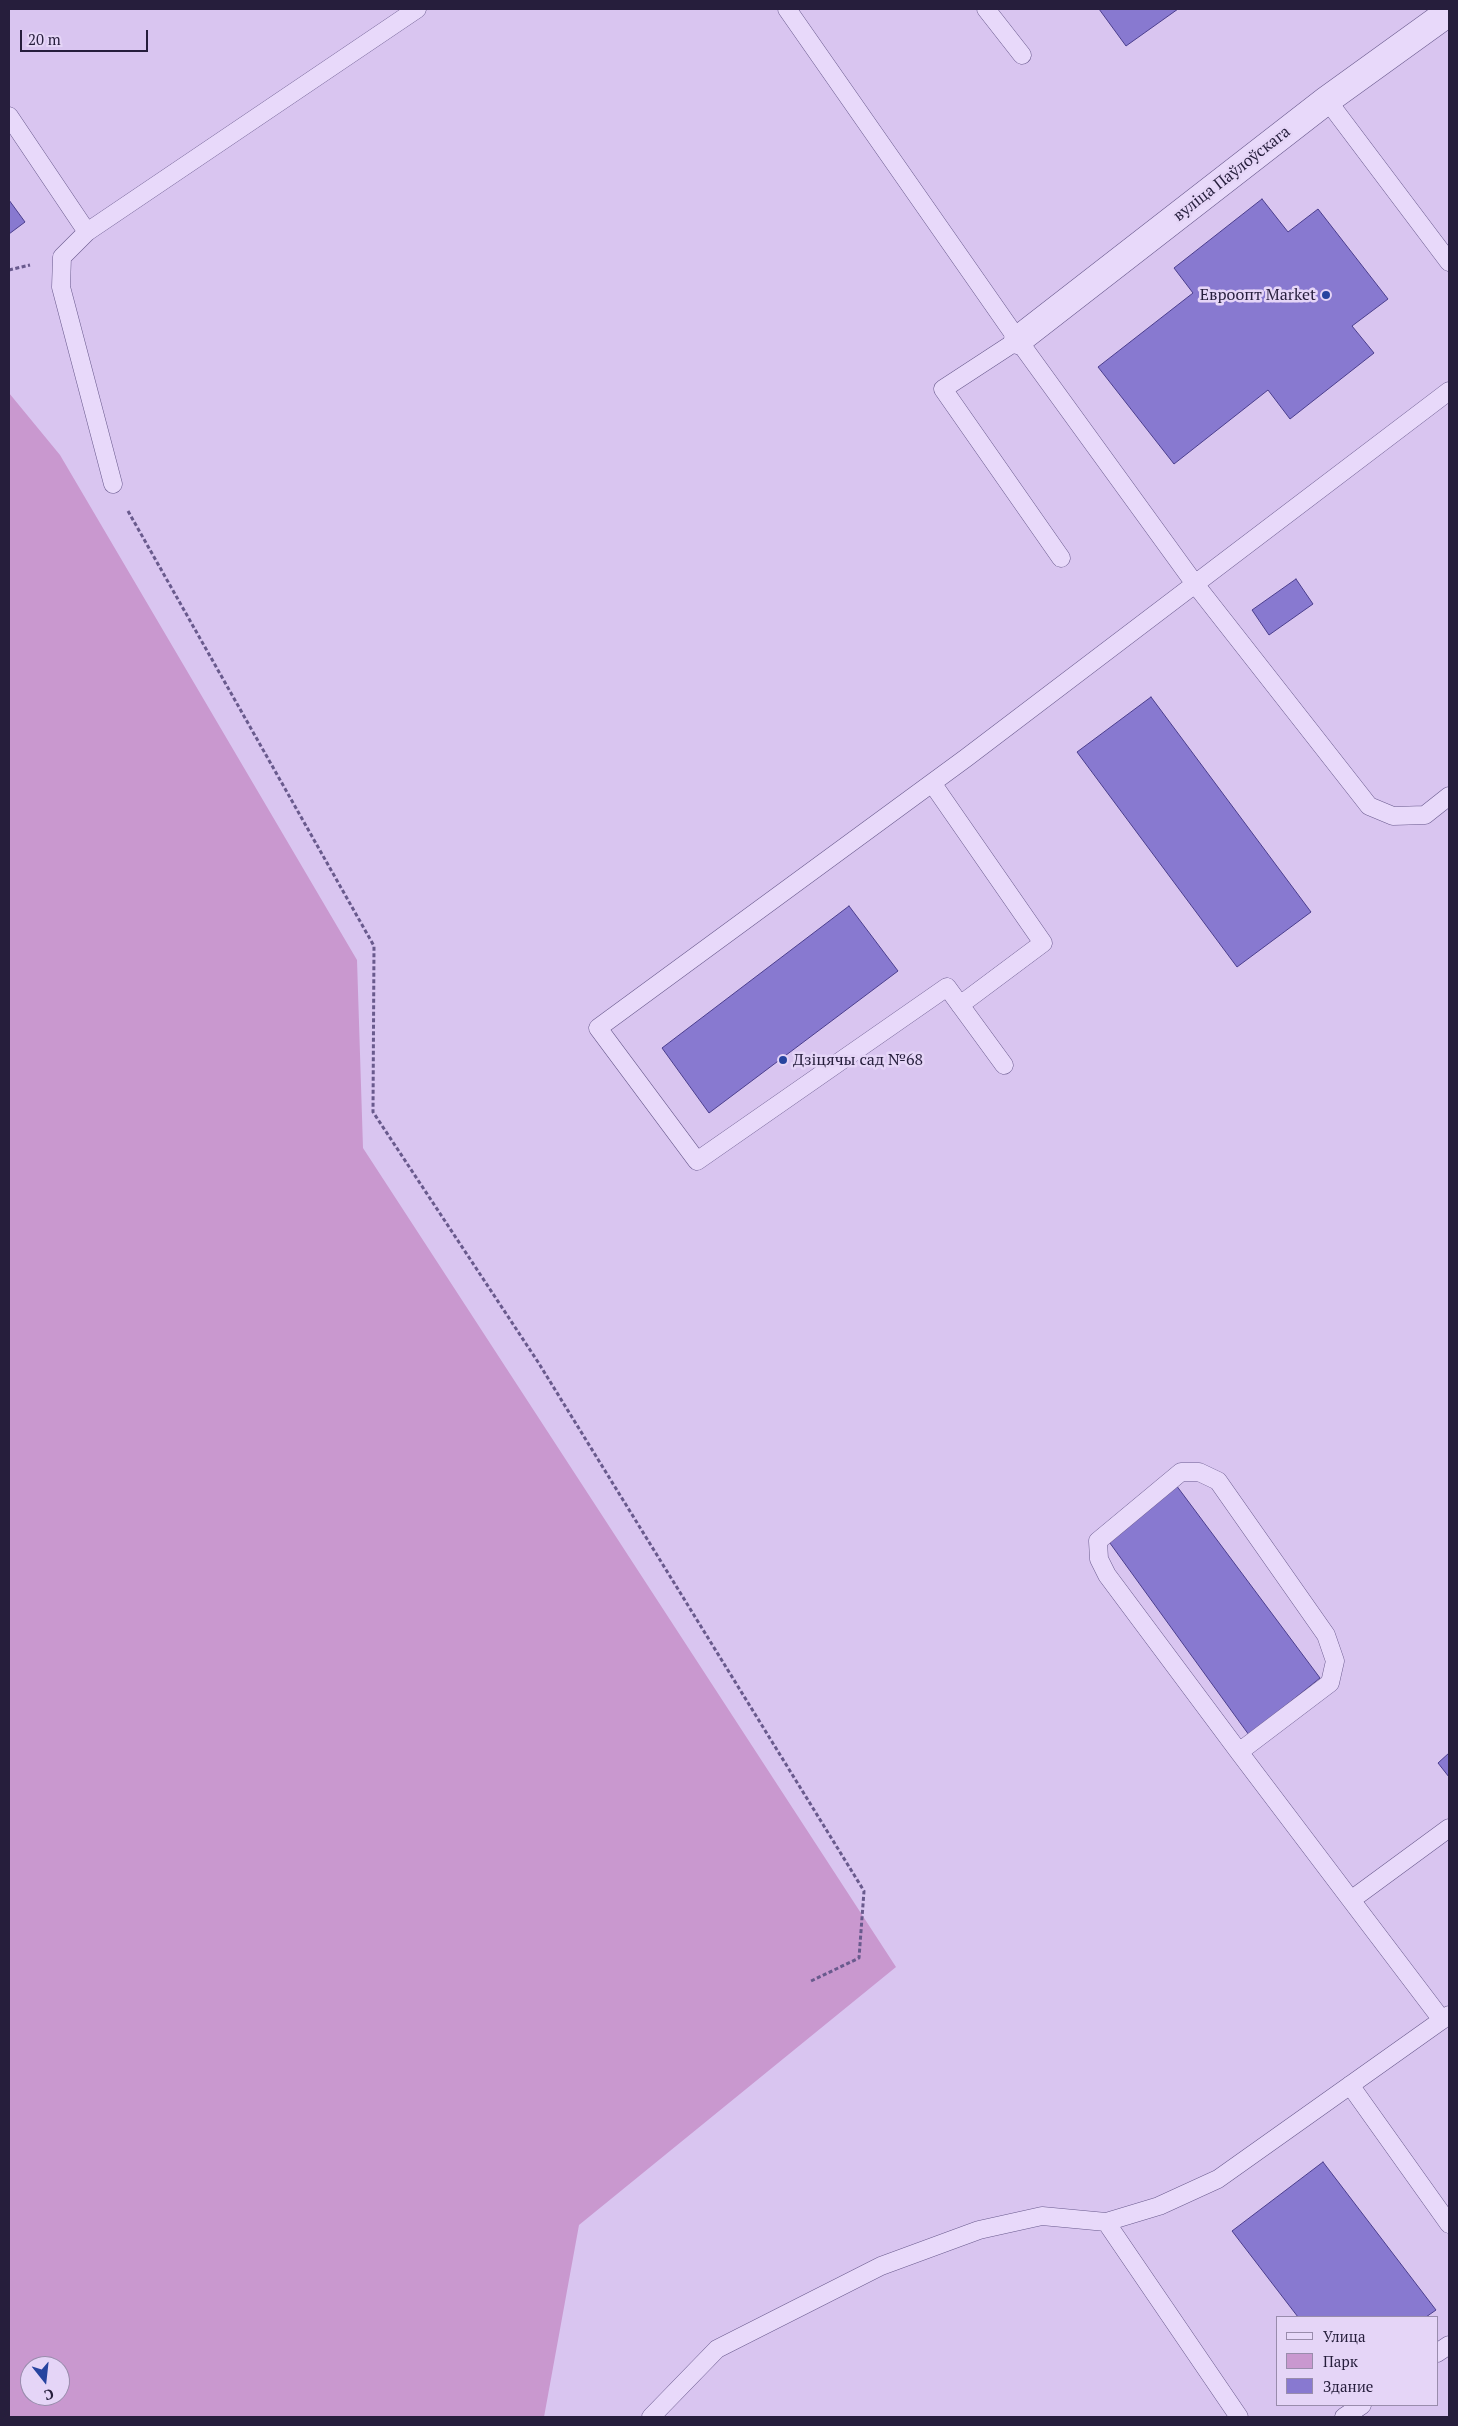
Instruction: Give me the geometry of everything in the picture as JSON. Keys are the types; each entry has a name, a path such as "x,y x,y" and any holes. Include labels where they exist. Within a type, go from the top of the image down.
{"street":[{"name":"вуліца Паўлоўскага","path":"1018,340 1327,100 1449,12"}],"lane":[{"path":"787,9 1018,340 1195,584 1369,806 1393,816 1425,815 1449,796"},
{"path":"986,9 1022,55"},
{"path":"113,484 61,287 62,257 88,232 406,12"},
{"path":"1327,100 1449,262"},
{"path":"9,116 88,232"},
{"path":"1018,340 943,389 1061,558"},
{"path":"1004,1065 947,987 697,1161 598,1028 932,783 1449,391"},
{"path":"932,783 1043,943 960,1005"},
{"path":"652,2417 717,2349 881,2266 980,2230 1042,2216 1106,2222 1158,2206 1218,2179 1445,2018 1351,1900 1239,1752 1107,1576 1099,1559 1098,1541 1181,1472 1199,1472 1218,1480 1326,1635 1335,1661 1330,1682 1239,1752"},
{"path":"1351,1900 1449,1828"},
{"path":"1350,2085 1449,2224"},
{"path":"1106,2222 1239,2417"},
{"path":"1438,2352 1449,2345"},
{"path":"1344,2417 1360,2406"}],"path":[{"path":"113,484 374,946 372,1112 538,1362 864,1891 859,1958 809,1982"}],"green space":[{"path":"9,393 60,455 357,960 363,1148 896,1967 579,2225 544,2417 9,2417"}],"building":[{"path":"1099,9 1178,9 1126,46"},
{"path":"1262,199 1288,232 1318,209 1388,299 1352,326 1374,353 1290,419 1268,390 1174,464 1098,367 1193,293 1174,268"},
{"path":"9,200 25,222 9,234"},
{"path":"1296,579 1313,604 1269,635 1252,610"},
{"path":"1151,697 1311,912 1237,967 1077,752"},
{"path":"849,906 898,971 709,1113 662,1048"},
{"path":"1176,1485 1320,1678 1249,1735 1107,1539"},
{"path":"1449,1753 1449,1777 1438,1763"},
{"path":"1323,2162 1436,2310 1427,2316 1297,2316 1232,2231"}],"place":[{"name":"Евроопт Market","path":"1326,295"},
{"name":"Дзіцячы сад №68","path":"783,1060"}]}
